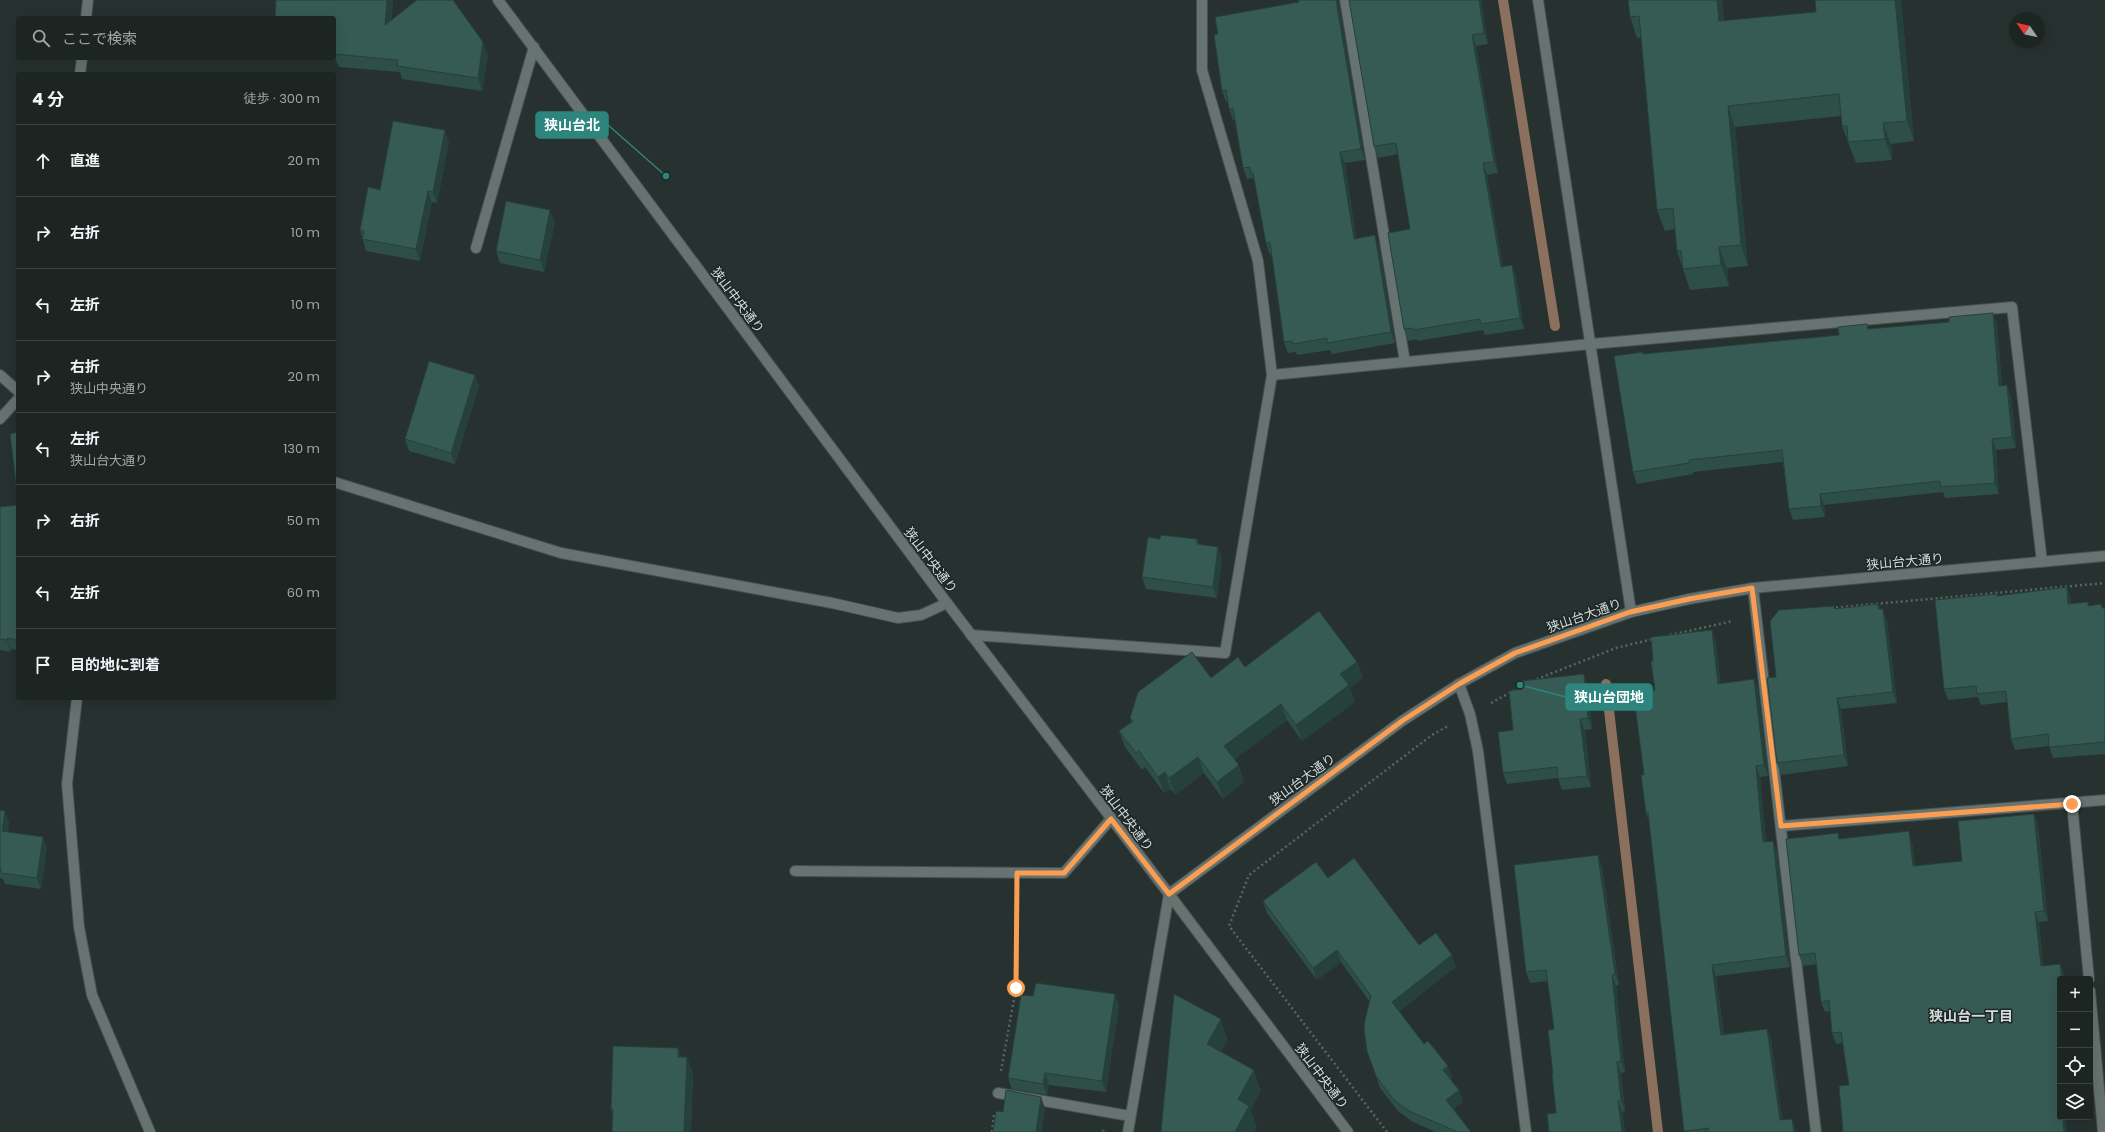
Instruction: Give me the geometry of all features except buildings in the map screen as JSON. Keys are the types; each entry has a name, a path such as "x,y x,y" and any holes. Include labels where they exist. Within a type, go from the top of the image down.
{"street":[{"path":"86,16 88,0"},
{"name":"狭山中央通り","path":"498,0 947,603 1348,1132"},
{"path":"972,635 1225,653 1272,375 1258,261 1202,70 1202,0"},
{"path":"1345,0 1405,362"},
{"path":"1538,0 1591,344 1630,612"},
{"path":"476,248 534,47"},
{"path":"80,72 82,60"},
{"path":"1272,375 1591,344 2012,307 2042,562"},
{"path":"0,375 16,389"},
{"path":"0,419 16,400"},
{"path":"336,483 561,552 832,603 898,618 921,615 947,603"},
{"name":"狭山台大通り","path":"1169,894 1402,721 1459,684 1515,653 1630,612 1689,599 1752,588 2105,556"},
{"path":"1752,588 1816,1132"},
{"path":"1459,684 1470,714 1478,751 1526,1132"},
{"path":"77,700 67,784 79,927 92,995 150,1132"},
{"path":"1781,826 2072,804 2105,800"},
{"path":"2072,804 2089,976"},
{"path":"795,871 1064,873 1111,819"},
{"path":"1128,1132 1169,894"},
{"path":"2092,1012 2103,1132"},
{"path":"998,1093 1130,1116"}],"path":[{"path":"1828,609 2105,583"},
{"path":"1667,636 1756,615"},
{"path":"1387,1132 1229,926 1249,875 1432,736 1470,714 1536,679 1616,648 1660,638"},
{"path":"992,1132 1016,988 1017,873"}],"waterway":[{"path":"1503,0 1555,326"},
{"path":"1606,684 1658,1132"}],"place":[{"name":"狭山台北","path":"666,176"},
{"name":"狭山台団地","path":"1520,685"}],"district":[{"name":"狭山台一丁目","path":"1971,1016"}],"route":[{"path":"1016,988 1017,873 1064,873 1111,819 1169,894 1402,721 1459,684 1515,653 1630,612 1689,599 1752,588 1781,826 2072,804"}]}
